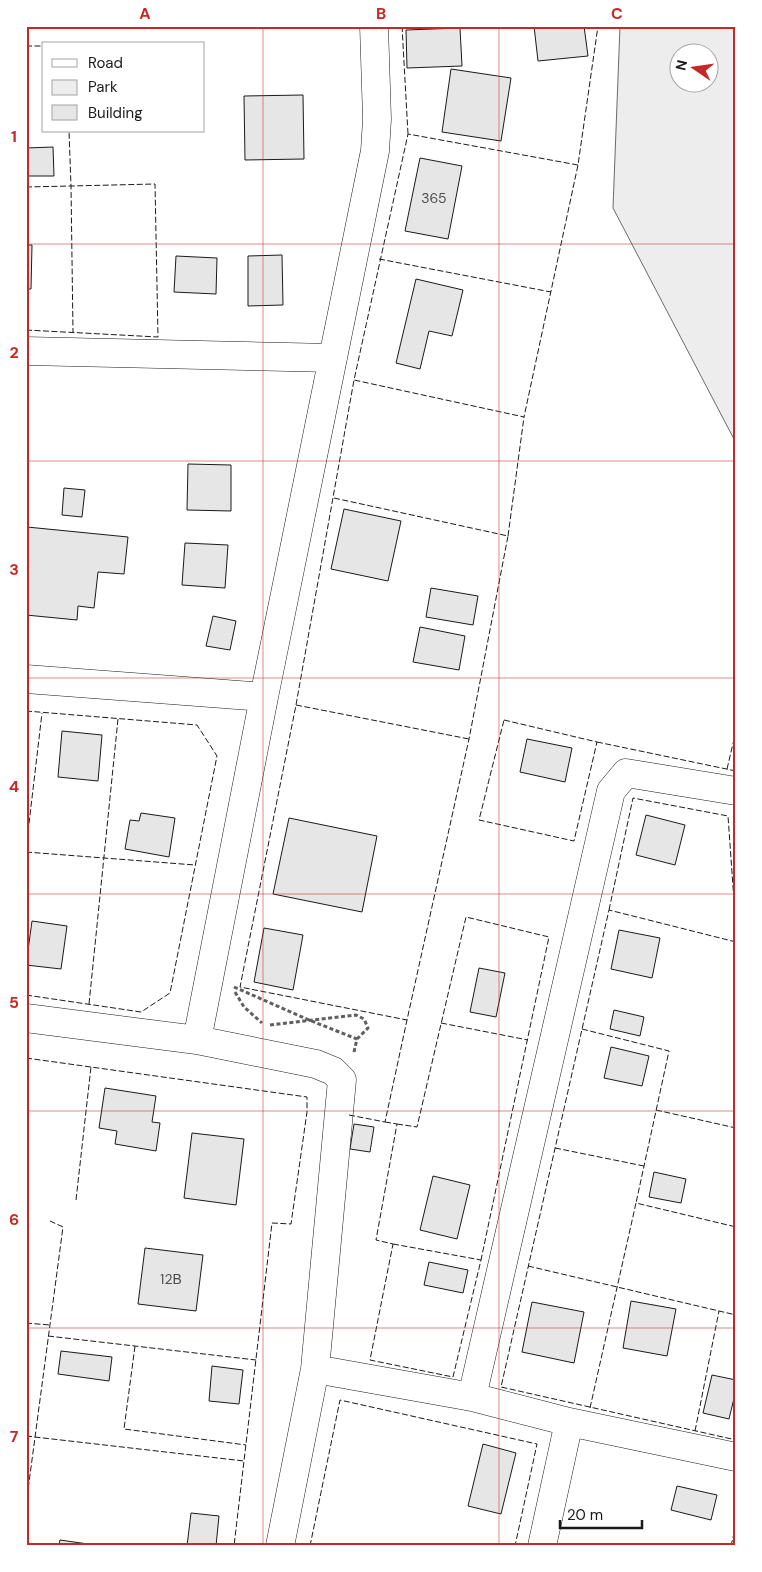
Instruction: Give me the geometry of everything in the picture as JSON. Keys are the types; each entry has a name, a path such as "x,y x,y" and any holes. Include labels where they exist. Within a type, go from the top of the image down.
{"street":[{"path":"197,1040 264,697 375,151 377,119 374,26"},
{"path":"26,352 332,358"},
{"path":"26,679 264,697"},
{"path":"472,1397 610,791 626,773 736,791"},
{"path":"26,1018 197,1040 316,1064 333,1071 342,1080 316,1369 280,1546"},
{"path":"316,1369 472,1397 569,1422 736,1457"},
{"path":"542,1546 569,1422"}],"path":[{"path":"342,1080 353,1056 357,1039 368,1028 364,1019 356,1015 309,1020 264,1026 244,1008 232,986 309,1020 357,1039"}],"green space":[{"path":"620,26 736,26 736,443 613,208"}],"building":[{"path":"534,26 584,26 588,56 538,61"},
{"path":"460,28 462,66 407,68 406,30"},
{"path":"451,69 511,78 501,141 442,132"},
{"path":"303,95 304,159 245,160 244,96"},
{"path":"53,147 54,176 26,176 26,148"},
{"path":"420,158 462,166 448,239 405,231"},
{"path":"26,245 32,245 31,289 26,289"},
{"path":"282,255 283,305 248,306 248,256"},
{"path":"176,256 217,258 216,294 174,292"},
{"path":"416,279 463,290 452,336 429,331 420,369 396,363"},
{"path":"188,464 231,465 231,511 187,510"},
{"path":"64,488 85,490 82,517 62,515"},
{"path":"344,509 401,521 388,581 331,569"},
{"path":"27,527 128,537 124,574 98,572 94,608 78,606 77,620 26,615"},
{"path":"185,543 228,545 225,588 182,585"},
{"path":"431,588 478,596 473,625 426,617"},
{"path":"213,616 236,621 230,650 206,646"},
{"path":"420,627 465,636 459,670 413,662"},
{"path":"62,731 102,735 98,781 58,777"},
{"path":"527,739 572,748 565,782 520,772"},
{"path":"141,813 175,818 169,857 125,849 130,820 139,821"},
{"path":"646,815 685,825 675,865 636,855"},
{"path":"289,818 377,836 362,912 273,894"},
{"path":"32,921 67,926 61,969 26,965"},
{"path":"264,928 303,935 293,990 254,982"},
{"path":"619,930 660,938 652,978 611,969"},
{"path":"479,968 505,973 496,1017 470,1012"},
{"path":"614,1010 644,1017 640,1036 610,1029"},
{"path":"611,1047 649,1056 642,1086 604,1078"},
{"path":"105,1088 156,1096 152,1122 160,1123 156,1151 115,1144 117,1131 99,1128"},
{"path":"354,1124 374,1127 370,1152 350,1149"},
{"path":"192,1133 244,1139 236,1205 184,1198"},
{"path":"654,1172 686,1179 681,1203 649,1197"},
{"path":"433,1176 470,1185 457,1239 420,1230"},
{"path":"145,1248 203,1255 196,1311 138,1304"},
{"path":"429,1262 468,1270 463,1293 424,1285"},
{"path":"631,1301 676,1309 667,1356 623,1348"},
{"path":"532,1302 584,1312 574,1363 522,1352"},
{"path":"61,1351 112,1357 109,1381 58,1374"},
{"path":"212,1366 243,1370 239,1404 209,1401"},
{"path":"712,1375 736,1380 736,1390 729,1419 703,1413"},
{"path":"483,1444 516,1453 501,1514 468,1506"},
{"path":"677,1486 717,1495 711,1520 671,1510"},
{"path":"191,1513 219,1516 216,1546 187,1546"},
{"path":"60,1540 102,1546 59,1546"}],"fence":[{"path":"402,26 408,134"},
{"path":"578,165 408,134 354,380 524,417 578,165 598,26"},
{"path":"26,46 42,46"},
{"path":"26,330 158,337 155,184 71,186 69,132"},
{"path":"26,187 71,186 73,332"},
{"path":"379,259 551,292"},
{"path":"334,498 508,536 469,739 407,1020 240,987 296,705 354,380"},
{"path":"508,536 524,417"},
{"path":"296,705 469,739"},
{"path":"26,711 197,725 217,756 170,993 141,1012 26,995"},
{"path":"26,849 42,713"},
{"path":"89,1004 118,719"},
{"path":"504,720 597,742 574,841 479,820 504,720"},
{"path":"727,769 736,731"},
{"path":"597,742 736,771"},
{"path":"609,910 633,798 728,816 736,929"},
{"path":"26,852 195,865"},
{"path":"736,942 609,910 501,1387 736,1440"},
{"path":"397,1124 417,1127 466,917 549,937 481,1260"},
{"path":"349,1115 385,1122 407,1020"},
{"path":"441,1023 528,1040"},
{"path":"582,1029 669,1051 636,1203"},
{"path":"26,1058 307,1097 307,1112 291,1224 272,1223 234,1546"},
{"path":"76,1200 91,1067"},
{"path":"656,1110 736,1128"},
{"path":"385,1122 397,1124 376,1240 393,1244"},
{"path":"555,1148 644,1166"},
{"path":"590,1408 636,1203 736,1227"},
{"path":"26,1505 63,1227 50,1221"},
{"path":"393,1244 481,1260 453,1377 370,1360 393,1244"},
{"path":"528,1266 736,1315"},
{"path":"695,1431 719,1311"},
{"path":"26,1323 50,1325"},
{"path":"48,1336 256,1360"},
{"path":"135,1346 124,1429 246,1445"},
{"path":"310,1546 340,1400 537,1444 515,1546"},
{"path":"26,1436 244,1461"},
{"path":"731,1546 736,1525"}]}
